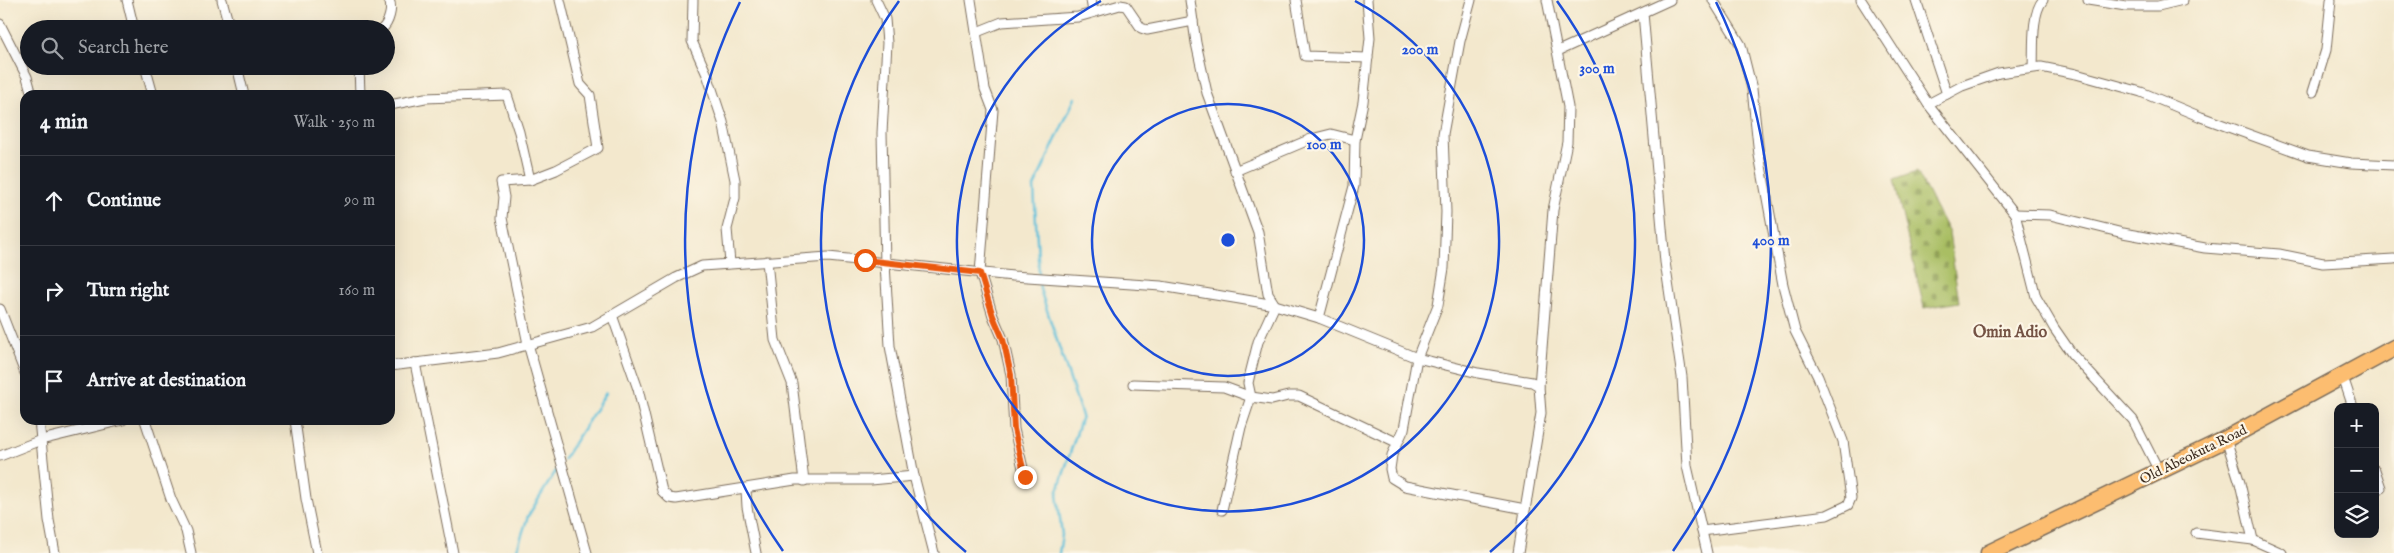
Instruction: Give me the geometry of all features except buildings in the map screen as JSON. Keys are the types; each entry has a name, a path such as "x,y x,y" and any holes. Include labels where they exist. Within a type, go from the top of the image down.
{"highway":[{"name":"Old Abeokuta Road","path":"1989,553 2226,439 2394,348"}],"street":[{"path":"127,0 132,20"},
{"path":"222,0 228,20"},
{"path":"386,20 391,4 389,0"},
{"path":"560,0 580,84 590,95 598,148 556,170 530,180 501,182 504,197 502,218 528,344 587,553"},
{"path":"693,0 692,41 708,77 723,122 735,180 735,198 727,229 730,263"},
{"path":"876,0 884,19 887,43 882,133 885,264 890,346 914,476 934,553"},
{"path":"971,0 985,89 993,110 980,273 993,316 1003,339 1011,375 1014,429 1025,477"},
{"path":"1091,0 1093,12"},
{"path":"1190,0 1207,93 1258,232 1268,294 1275,305"},
{"path":"1296,0 1305,56 1368,58"},
{"path":"1319,318 1354,186 1355,140 1363,102 1370,38 1367,0"},
{"path":"1471,0 1460,41 1444,134 1446,212 1444,268 1438,305 1417,358 1404,429 1396,442 1390,468 1392,478 1396,482 1417,489 1525,510"},
{"path":"1518,553 1541,412 1541,392 1539,386 1553,210 1567,142 1568,106 1547,0"},
{"path":"1558,51 1670,0"},
{"path":"1702,531 1828,515 1848,505 1851,498 1843,441 1818,376 1795,331 1783,285 1759,155 1752,89 1741,45 1713,0"},
{"path":"1861,0 1928,104 2015,214 2030,275 2041,305 2072,354 2133,420 2159,471"},
{"path":"1916,0 1947,94"},
{"path":"2033,68 2034,36 2039,5 2043,0"},
{"path":"2088,0 2126,6 2158,6 2183,0"},
{"path":"2313,92 2326,50 2331,0"},
{"path":"977,32 1002,22 1078,17 1120,5 1126,6 1141,28 1147,30 1193,21"},
{"path":"1643,13 1665,262 1682,377 1687,466 1706,553"},
{"path":"0,24 20,63"},
{"path":"1928,104 1962,86 1999,73 2033,68 2076,74 2141,92 2201,117 2308,156 2351,163 2394,166"},
{"path":"26,75 31,90"},
{"path":"148,75 152,90"},
{"path":"239,75 243,90"},
{"path":"359,75 360,90"},
{"path":"395,104 426,98 507,95 519,132 530,180"},
{"path":"1235,171 1324,136 1343,136 1355,140"},
{"path":"2015,214 2050,214 2123,233 2205,248 2279,254 2323,263 2394,259"},
{"path":"395,365 498,353 592,327 676,278 702,266 828,257 980,273 1161,286 1275,305 1319,318 1417,358 1478,373 1532,382 1539,386"},
{"path":"767,261 775,340 792,383 804,480"},
{"path":"1222,510 1241,427 1251,397 1248,383 1258,342 1275,305"},
{"path":"0,309 20,360"},
{"path":"612,315 638,388 662,491 668,498 676,499 746,490 804,480 871,480 914,476"},
{"path":"415,363 453,553"},
{"path":"2343,376 2352,403"},
{"path":"1133,384 1224,387 1251,397 1272,400 1288,396 1299,396 1396,442"},
{"path":"40,425 49,520 55,553"},
{"path":"0,456 41,440 96,425"},
{"path":"147,425 171,499 186,531 191,553"},
{"path":"296,425 306,499 317,553"},
{"path":"2226,439 2240,483 2253,540"},
{"path":"2379,482 2381,488"},
{"path":"746,490 747,507 756,553"},
{"path":"2196,533 2253,540 2282,553"}],"green space":[{"path":"1917,172 1949,233 1959,302 1924,308 1894,180"}],"waterway":[{"path":"1039,275 1034,187 1075,98"},
{"path":"1039,280 1040,289 1082,416 1057,494 1062,535 1059,553"},
{"path":"564,459 606,393"},
{"path":"516,553 528,516 559,466"}],"district":[{"name":"Omin Adio","path":"2010,331"}],"route":[{"path":"865,260 885,264 980,273 993,316 1003,339 1011,375 1014,429 1019,444 1025,477"}]}
